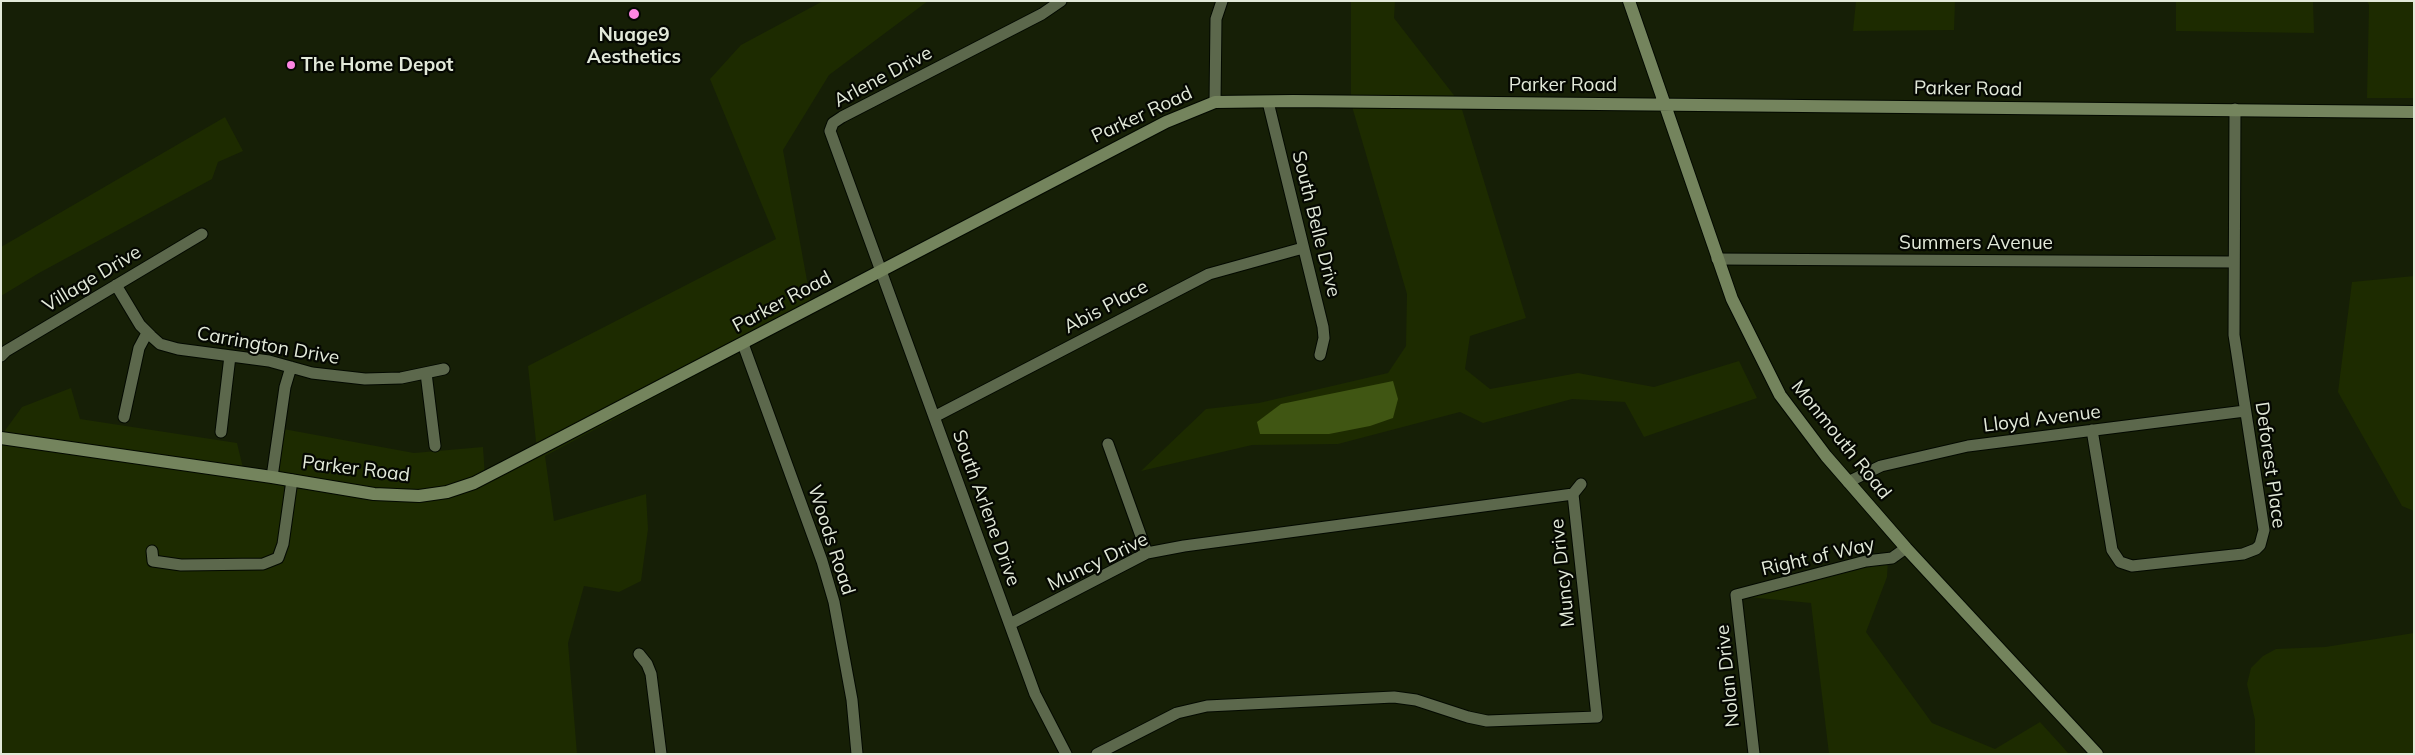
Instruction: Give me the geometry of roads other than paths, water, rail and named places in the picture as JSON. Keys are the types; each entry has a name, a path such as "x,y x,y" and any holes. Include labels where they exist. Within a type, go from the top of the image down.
{"street":[{"name":"Arlene Drive","path":"881,270 832,141 830,128 833,123 1042,14 1061,1"},
{"path":"1216,102 1216,19 1222,1"},
{"name":"Monmouth Road","path":"1628,1 1717,259 1742,324 1780,395 1799,423 1906,548 2097,754"},
{"name":"Parker Road","path":"1,438 272,476 397,496 419,496 450,491 474,482 742,344 1157,126 1216,102 2235,109 2414,112"},
{"name":"South Belle Drive","path":"1268,102 1323,327 1324,338 1320,355"},
{"name":"Deforest Place","path":"2092,430 2112,550 2120,562 2132,566 2243,554 2256,549 2260,545 2264,530 2234,335 2235,109"},
{"name":"Village Drive","path":"1,356 6,351 202,234"},
{"name":"Abis Place","path":"934,417 1209,274 1303,248"},
{"name":"Summers Avenue","path":"1717,259 2234,262"},
{"name":"South Arlene Drive","path":"881,270 1035,694 1066,754"},
{"name":"Carrington Drive","path":"116,285 148,333 160,344 178,349 269,361 312,373 365,379 401,378 444,369"},
{"path":"124,417 138,348 148,333"},
{"name":"Woods Road","path":"742,344 822,561 834,602 852,700 856,754"},
{"path":"221,432 230,356"},
{"path":"272,476 285,387 291,367"},
{"path":"426,373 435,446"},
{"name":"Lloyd Avenue","path":"1848,482 1881,466 1942,451 1999,440 2245,411"},
{"path":"1108,444 1147,553"},
{"path":"152,551 153,561 180,565 263,564 278,558 284,544 292,480"},
{"path":"1572,494 1581,484"},
{"name":"Muncy Drive","path":"1010,624 1147,553 1194,544 1572,494 1601,721 1487,721 1468,717 1416,700 1394,697 1207,706 1177,713 1097,754"},
{"name":"Right of Way","path":"1736,595 1866,561 1892,558 1906,548"},
{"name":"Nolan Drive","path":"1736,595 1754,754"},
{"path":"638,654 647,664 651,674 660,754"}],"place":[{"name":"Nuage9 Aesthetics","path":"634,14"},
{"name":"The Home Depot","path":"291,65"}]}
